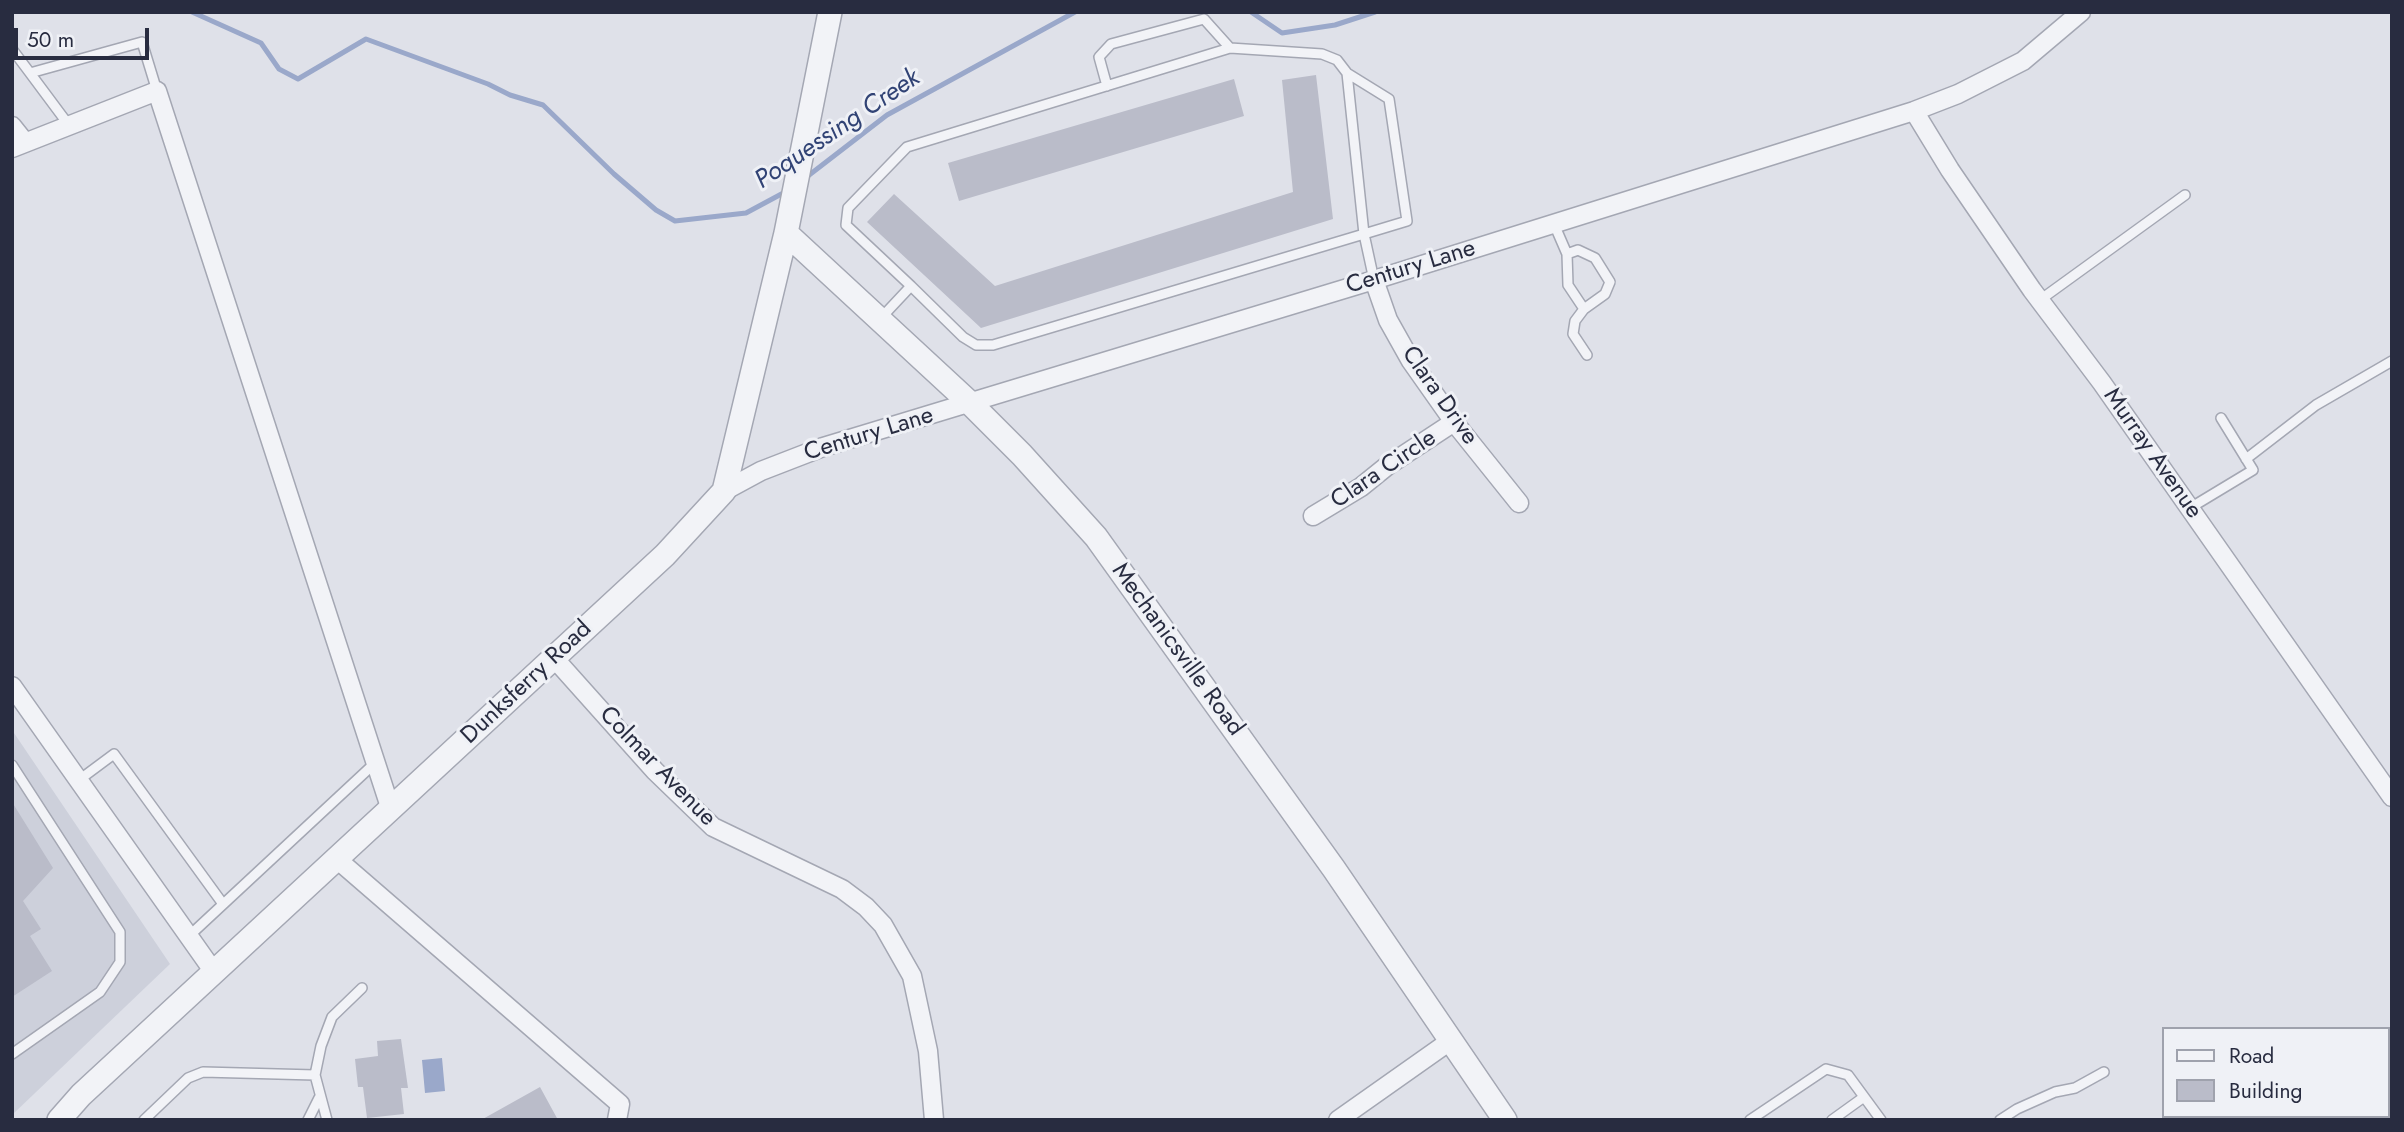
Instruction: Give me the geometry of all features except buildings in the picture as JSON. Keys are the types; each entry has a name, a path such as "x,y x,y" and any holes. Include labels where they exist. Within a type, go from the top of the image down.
{"street":[{"name":"Dunksferry Road","path":"59,1120 214,972 665,555 724,491 786,233 830,12"},
{"name":"Century Lane","path":"724,491 761,471 823,447 1374,280 1914,111 1958,94 2023,61 2081,12"},
{"path":"12,127 18,144 157,90 391,810"},
{"name":"Murray Avenue","path":"1914,111 1950,170 2040,300 2190,508 2392,797"},
{"name":"Mechanicsville Road","path":"786,233 971,404 1022,455 1096,537 1334,869 1505,1120"},
{"name":"Clara Drive","path":"1374,280 1388,320 1411,361 1454,422 1519,503"},
{"name":"Clara Circle","path":"1313,516 1361,488 1388,466 1454,422"},
{"name":"Colmar Avenue","path":"554,658 655,771 713,827 842,889 866,906 883,925 912,975 928,1051 933,1120"},
{"path":"12,686 214,972"},
{"path":"338,860 620,1104 617,1120"},
{"path":"1338,1120 1450,1041"}],"lane":[{"path":"1107,86 1099,57 1111,44 1204,19 1230,48"},
{"path":"30,73 142,42 157,90"},
{"path":"1230,48 1322,54 1337,60 1347,73 1389,99 1407,221 993,345 976,345 963,337 846,225 848,208 907,147 1230,48"},
{"path":"12,49 68,124"},
{"path":"1347,73 1364,234 1374,280"},
{"path":"2040,300 2185,195"},
{"path":"1554,224 1567,254 1568,285 1584,309"},
{"path":"1567,254 1578,250 1595,258 1610,282 1605,294 1584,309 1575,321 1573,334 1587,355"},
{"path":"880,319 911,286"},
{"path":"2246,459 2316,405 2392,361"},
{"path":"2190,508 2253,470 2221,418"},
{"path":"79,780 114,754 223,904"},
{"path":"189,936 375,763"},
{"path":"12,765 120,932 120,962 100,992 12,1054"},
{"path":"327,1120 315,1075 321,1046 332,1017 362,988"},
{"path":"1750,1120 1826,1069 1848,1075 1881,1120"},
{"path":"144,1120 188,1078 203,1072 315,1075"},
{"path":"2000,1120 2017,1109 2056,1092 2075,1088 2104,1072"},
{"path":"1832,1120 1864,1097"},
{"path":"308,1120 319,1098"}],"shaded area":[{"path":"12,730 170,964 12,1115"}],"water":[{"path":"442,1058 445,1091 425,1093 422,1060"}],"waterway":[{"name":"Poquessing Creek","path":"192,12 261,43 279,69 298,79 366,39 488,84 510,95 543,105 614,174 656,210 675,221 746,213 787,191"},
{"name":"Poquessing Creek","path":"804,179 887,115 1075,12"},
{"name":"Poquessing Creek","path":"1251,12 1282,33 1335,25 1375,12"}]}
